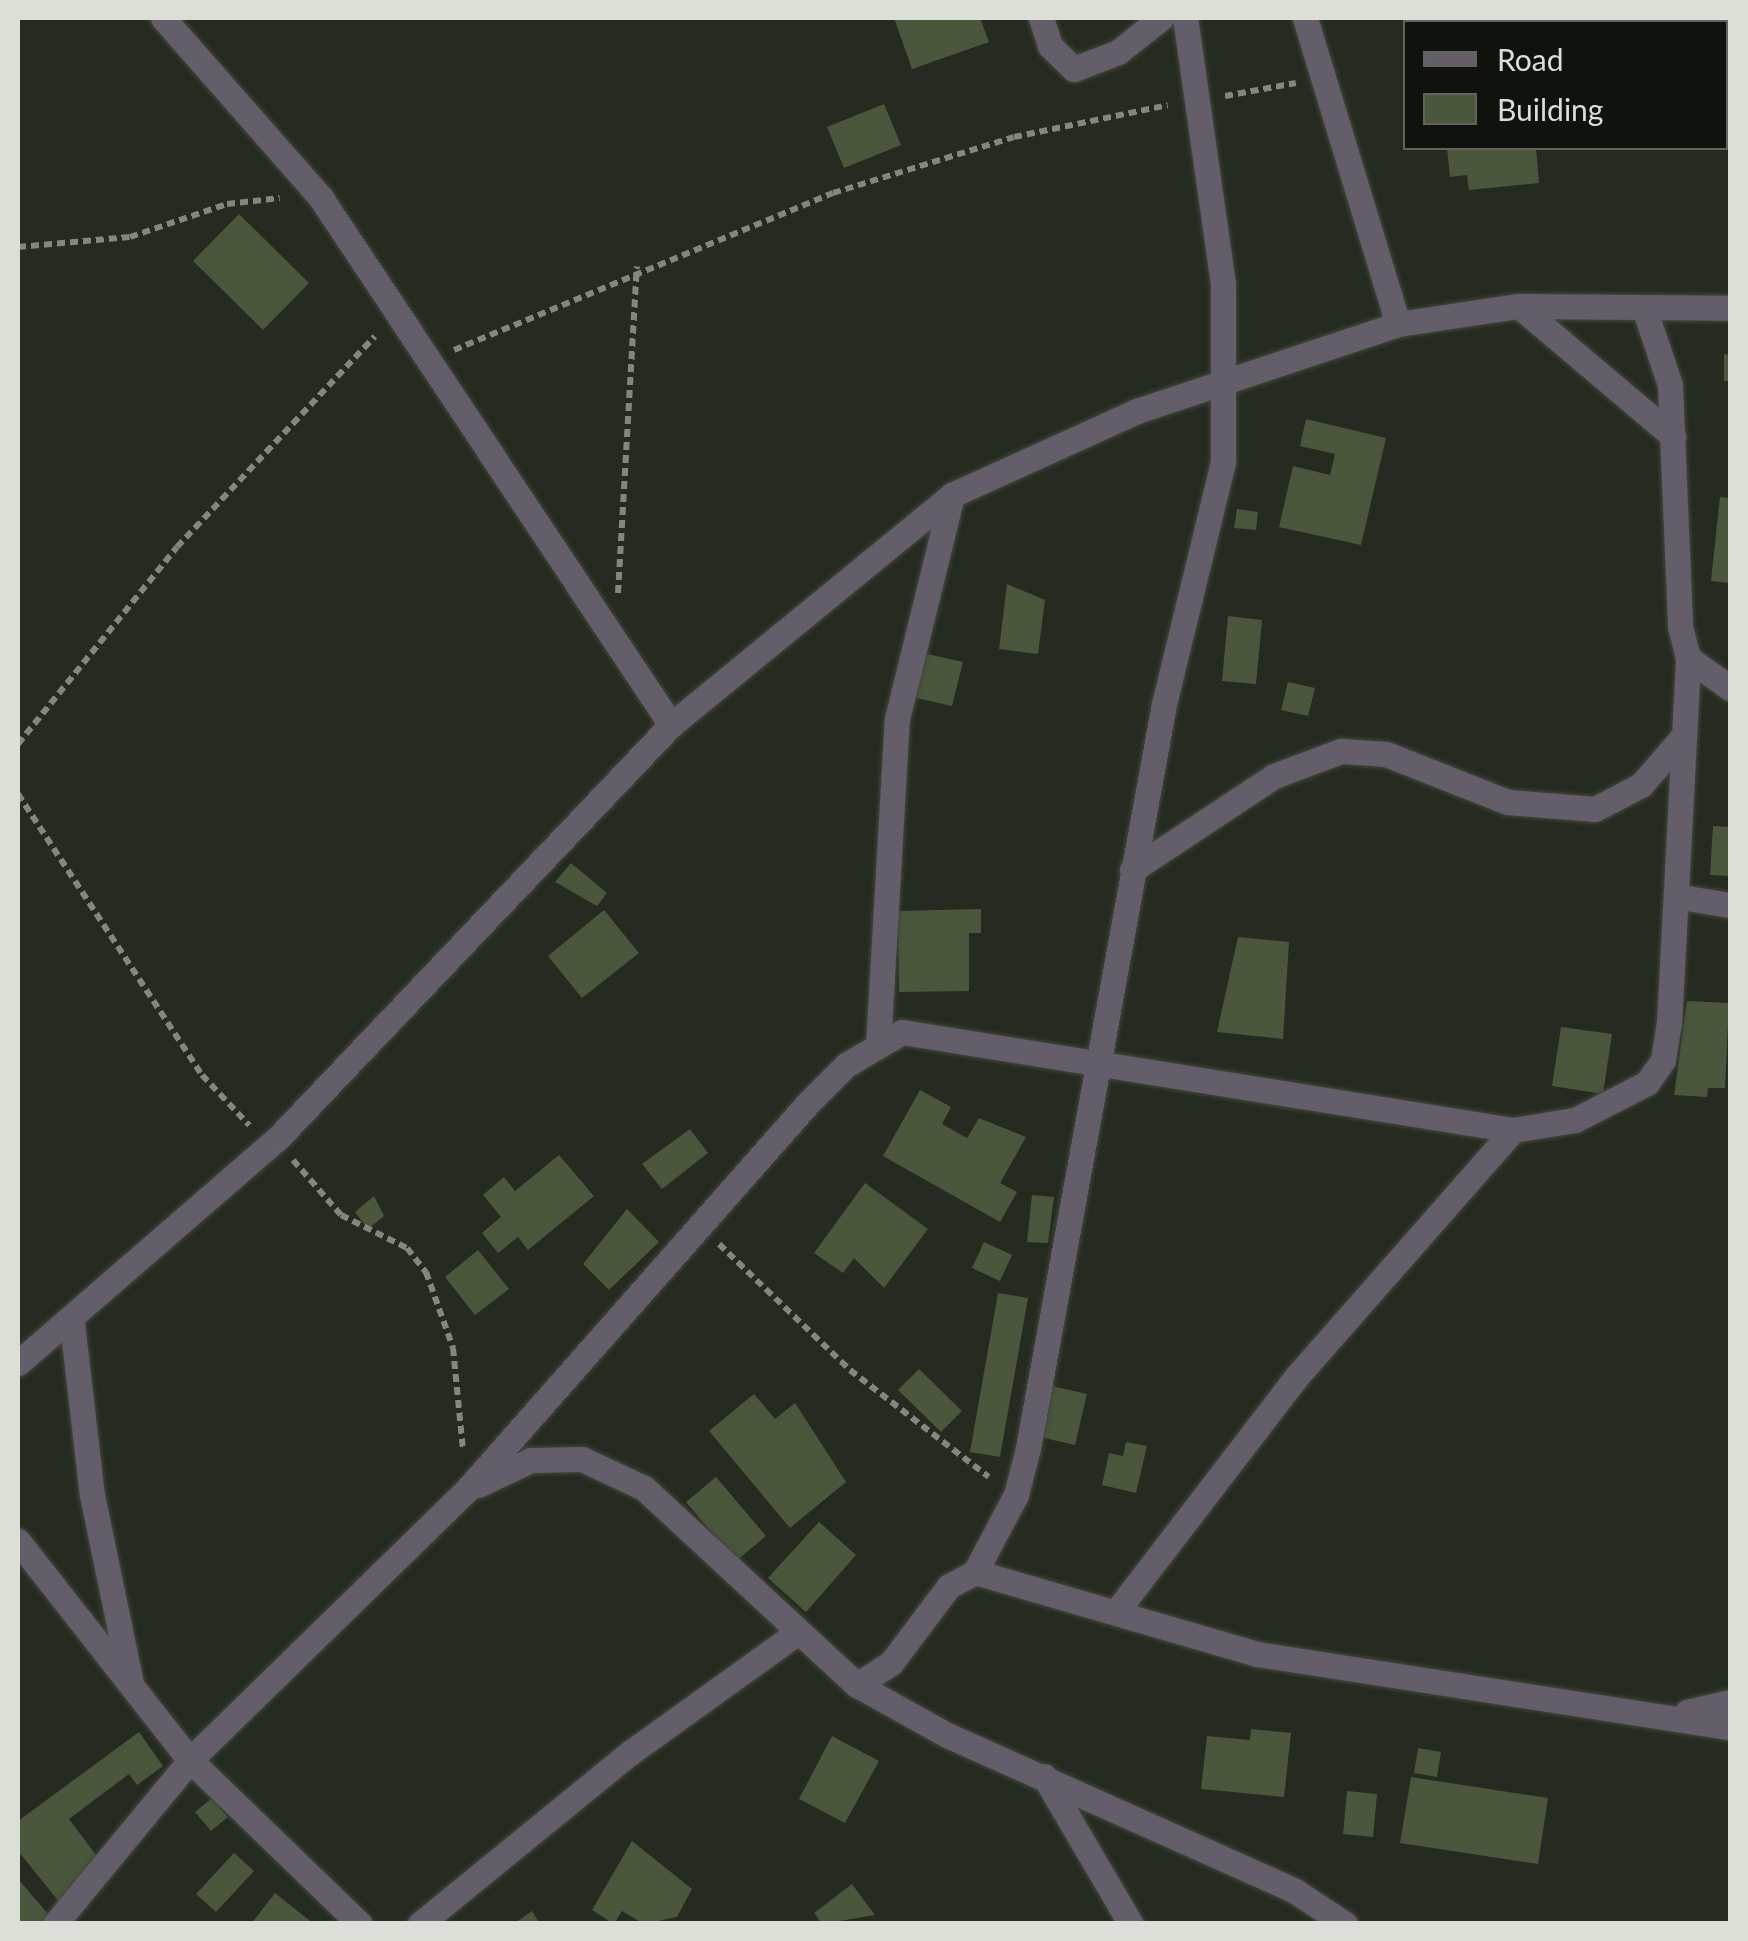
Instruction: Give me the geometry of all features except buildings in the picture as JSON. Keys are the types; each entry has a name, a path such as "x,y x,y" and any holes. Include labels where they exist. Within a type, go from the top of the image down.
{"street":[{"path":"163,18 321,198 426,363 670,725"},
{"path":"1041,18 1061,62 1074,68 1118,52 1160,18"},
{"path":"857,1685 891,1663 949,1586 974,1572 1016,1494 1164,704 1214,525 1228,382 1184,18"},
{"path":"1305,18 1398,324"},
{"path":"1519,306 1673,436"},
{"path":"18,1363 72,1323 277,1139 670,725 952,495 1032,453 1398,324 1519,306 1730,308"},
{"path":"55,1924 190,1760 465,1492 809,1102 878,1046 902,1032 942,1034 1513,1130 1574,1120 1647,1083 1663,1060 1681,897 1680,740 1688,658 1670,385 1644,308"},
{"path":"878,1046 897,720 952,495"},
{"path":"1688,658 1730,688"},
{"path":"1132,870 1274,776 1341,751 1386,754 1508,802 1595,809 1640,785 1680,740"},
{"path":"1681,897 1730,905"},
{"path":"1116,1612 1297,1376 1513,1130"},
{"path":"72,1323 92,1495 134,1694"},
{"path":"465,1492 531,1460 582,1458 644,1488 795,1634 857,1685 1295,1891 1345,1924"},
{"path":"18,1541 134,1694 190,1760 360,1924"},
{"path":"974,1572 1257,1654 1676,1714 1730,1727"},
{"path":"420,1924 631,1752 795,1634"},
{"path":"1676,1714 1730,1702"},
{"path":"1044,1776 1130,1924"}],"path":[{"path":"426,363 637,267 1014,137 1321,78"},
{"path":"18,247 143,235 227,204 321,198"},
{"path":"612,634 637,267"},
{"path":"18,744 177,547 270,456 308,398 371,350 386,298"},
{"path":"18,794 222,1102 277,1139 341,1216 407,1248 433,1284 459,1383 465,1492"},
{"path":"700,1225 850,1370 1016,1494"}]}
